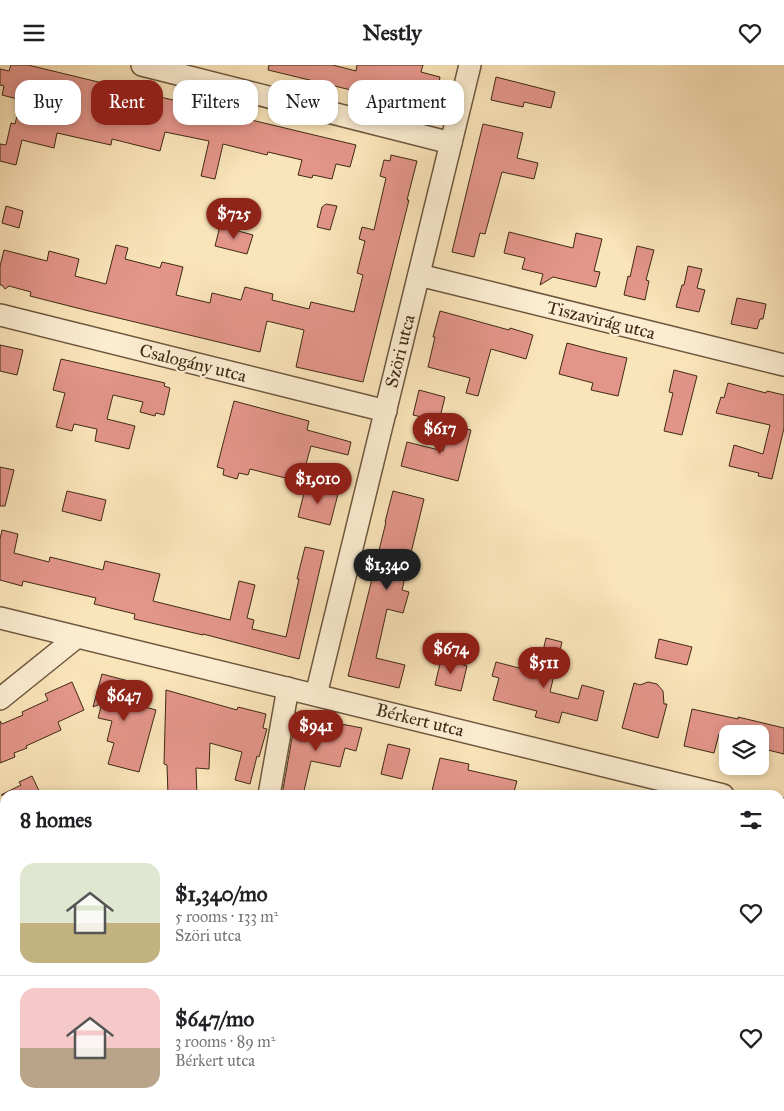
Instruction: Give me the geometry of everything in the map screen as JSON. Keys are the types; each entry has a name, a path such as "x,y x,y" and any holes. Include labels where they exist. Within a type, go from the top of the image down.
{"street":[{"path":"142,65 451,143"},
{"name":"Szöri utca","path":"316,695 470,65"},
{"name":"Tiszavirág utca","path":"419,275 784,365"},
{"name":"Csalogány utca","path":"0,315 386,411"},
{"name":"Bérkert utca","path":"0,618 703,790"},
{"path":"0,699 77,637"},
{"path":"270,790 288,687"}],"building":[{"path":"11,65 28,65 91,80 91,125 163,125 163,98 173,100 173,125 258,125 258,122 356,145 350,167 336,164 332,179 313,175 312,178 298,175 302,160 268,152 267,155 223,144 215,179 201,176 209,141 165,132 160,151 112,139 111,145 57,133 54,148 22,140 16,165 0,161 0,144 6,145 11,123 15,125 81,125 81,80 15,80 15,98 2,95 4,86 0,85 0,69 9,71"},
{"path":"269,65 333,65 356,71 357,65 423,65 421,72 440,77 439,80 348,80 348,89 338,87 338,80 310,80 268,70"},
{"path":"496,77 555,92 551,108 524,102 523,107 491,100"},
{"path":"483,124 523,133 517,158 538,163 534,179 502,172 485,234 480,233 474,257 452,252"},
{"path":"391,155 417,161 363,382 296,367 304,330 267,321 260,352 30,296 31,292 9,286 5,289 0,285 0,266 4,250 47,261 49,251 79,259 75,276 106,284 116,245 128,248 125,259 160,268 162,262 183,267 176,295 210,303 212,293 241,300 245,287 273,294 272,300 309,309 311,302 354,312 363,275 357,273 365,241 359,239 362,227 374,230 386,178 380,176 384,160 390,161"},
{"path":"326,204 337,206 330,230 317,227 322,207"},
{"path":"6,206 23,211 19,228 2,223"},
{"path":"220,226 253,235 247,254 215,246"},
{"path":"509,232 573,248 576,233 602,239 594,271 600,272 596,287 553,277 540,285 543,274 522,269 525,258 504,253"},
{"path":"637,246 654,250 646,280 649,281 645,300 624,295"},
{"path":"688,266 702,269 697,288 705,290 699,312 676,307"},
{"path":"737,298 766,304 763,319 760,319 757,329 731,324"},
{"path":"440,311 533,335 526,359 491,349 478,396 466,393 470,378 428,367"},
{"path":"567,343 627,358 618,396 591,390 593,383 559,374"},
{"path":"0,345 23,350 17,375 0,371"},
{"path":"61,359 165,383 164,386 170,388 164,415 156,413 155,416 140,412 143,402 113,395 107,419 135,426 129,449 95,441 97,429 74,424 72,431 56,427 65,393 53,390"},
{"path":"674,370 697,376 682,435 664,431 673,393 669,392"},
{"path":"728,383 766,393 767,391 784,395 784,428 772,479 758,476 759,473 729,466 734,445 763,454 770,425 716,413 721,397 724,398"},
{"path":"419,390 445,397 439,421 413,415"},
{"path":"234,401 309,421 307,430 351,442 348,455 311,446 301,482 250,469 248,475 239,473 237,479 223,475 224,469 217,467"},
{"path":"450,425 471,430 458,481 401,466 407,442 443,451"},
{"path":"0,467 14,470 5,506 0,506"},
{"path":"306,485 338,494 330,525 298,517"},
{"path":"67,491 106,500 101,521 62,511"},
{"path":"393,491 424,499 402,590 409,592 403,613 387,609 376,658 405,665 399,688 348,676"},
{"path":"2,530 18,534 14,553 49,562 50,557 103,570 105,561 160,574 153,601 230,620 239,581 255,585 247,618 254,620 252,629 286,637 305,547 324,551 299,659 203,634 134,619 135,614 94,604 96,598 23,581 22,586 0,580 0,539"},
{"path":"546,638 562,642 550,692 578,699 582,685 604,691 597,721 562,712 559,723 535,717 537,711 493,700 499,678 492,676 496,662 538,673"},
{"path":"659,639 692,647 687,665 655,658"},
{"path":"441,659 467,666 461,691 435,685"},
{"path":"102,674 136,683 131,703 156,710 139,772 108,764 114,743 107,741 112,721 98,718 102,703 93,707"},
{"path":"72,682 84,710 58,722 61,730 26,746 27,748 14,753 15,757 0,763 0,721 2,724 23,715 22,712 48,700 45,694"},
{"path":"648,682 657,684 663,691 664,704 667,704 658,738 622,728 634,683 640,685"},
{"path":"166,690 237,710 238,707 266,714 263,728 267,729 259,757 257,756 250,784 235,780 242,752 210,743 209,769 196,768 197,790 168,790 167,765 164,764"},
{"path":"692,709 784,728 784,754 769,750 769,725 719,725 719,734 714,753 684,746"},
{"path":"295,721 340,731 341,724 362,728 356,751 345,748 340,767 311,761 304,790 283,790"},
{"path":"388,744 410,749 402,779 381,774"},
{"path":"440,758 469,764 468,770 517,781 514,790 432,790"},
{"path":"32,776 39,790 11,790 21,785 19,782"}]}
